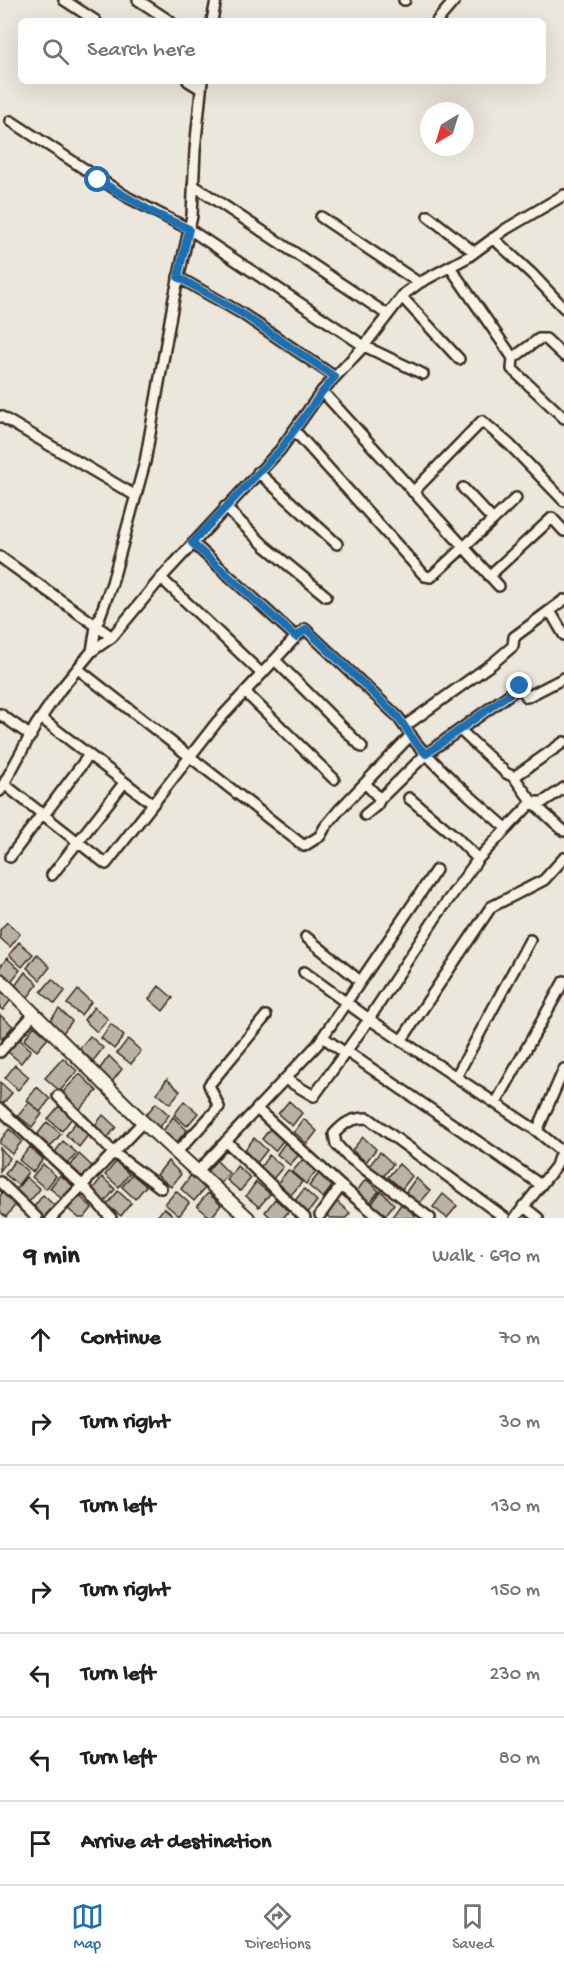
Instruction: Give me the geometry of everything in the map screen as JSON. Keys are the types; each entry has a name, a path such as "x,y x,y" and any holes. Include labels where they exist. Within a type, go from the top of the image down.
{"street":[{"path":"64,0 91,18"},
{"path":"138,0 165,18"},
{"path":"213,18 216,0"},
{"path":"440,18 455,0"},
{"path":"92,651 96,627 112,583 147,451 178,277 192,216 201,85"},
{"path":"10,121 129,198 189,229 364,346 423,374"},
{"path":"193,185 388,315"},
{"path":"507,828 456,784 426,754 398,717 306,629 217,722 106,864 43,815 2,787 41,718 60,690 92,651 112,637 192,543 280,450 322,392 364,346 402,297 419,283 450,267 564,195"},
{"path":"428,216 474,252"},
{"path":"321,217 419,283"},
{"path":"493,238 564,308"},
{"path":"450,267 513,358 512,369 564,418"},
{"path":"178,277 241,313 335,377"},
{"path":"402,297 459,359"},
{"path":"513,358 539,339 546,339 564,356"},
{"path":"322,392 499,586"},
{"path":"0,416 136,496"},
{"path":"412,492 482,421 510,445 564,501"},
{"path":"294,430 425,576 431,577 516,498"},
{"path":"258,472 337,544"},
{"path":"463,488 493,520"},
{"path":"225,507 265,546 326,596"},
{"path":"489,576 552,518 564,531"},
{"path":"192,543 296,637"},
{"path":"0,557 112,637"},
{"path":"161,578 262,674"},
{"path":"78,669 304,846 320,836 325,827 408,731 513,646 513,637 564,600"},
{"path":"550,611 564,635"},
{"path":"275,660 362,747"},
{"path":"365,815 426,754 520,686 527,697 564,678"},
{"path":"245,692 334,779"},
{"path":"0,714 31,736"},
{"path":"41,718 153,804"},
{"path":"460,729 513,777 532,802 564,831"},
{"path":"513,777 564,742"},
{"path":"10,857 88,755"},
{"path":"52,875 124,783"},
{"path":"365,783 380,799"},
{"path":"285,1079 314,1096 478,859 532,802 543,802 564,788"},
{"path":"409,798 456,837 478,859"},
{"path":"401,1041 491,907 544,880 564,858"},
{"path":"196,1172 323,1037 436,870"},
{"path":"306,937 360,981"},
{"path":"456,1077 530,940"},
{"path":"304,972 345,1003 537,1131 561,1151 560,1164 564,1173"},
{"path":"0,980 143,1122 248,1218"},
{"path":"496,1103 564,981"},
{"path":"0,1052 34,1014"},
{"path":"176,1153 219,1107 209,1085 266,1016"},
{"path":"323,1037 541,1185"},
{"path":"537,1131 564,1069"},
{"path":"58,1095 114,1153 161,1188"},
{"path":"0,1109 83,1186 111,1218"},
{"path":"257,1109 341,1186 380,1218"},
{"path":"430,1218 341,1150 336,1144 334,1134 353,1118 368,1118 505,1218"},
{"path":"51,1218 143,1122"},
{"path":"226,1141 305,1218"},
{"path":"515,1218 560,1164"},
{"path":"0,1182 37,1218"},
{"path":"320,1217 341,1186"},
{"path":"523,1206 538,1218"}],"building":[{"path":"7,922 20,934 10,947 0,938 0,930"},
{"path":"19,942 33,954 22,967 9,955"},
{"path":"37,954 50,967 40,980 27,968"},
{"path":"7,958 20,970 10,983 0,974 0,967"},
{"path":"25,972 38,984 28,997 15,986"},
{"path":"52,979 65,991 55,1004 41,992"},
{"path":"0,985 13,997 3,1010 0,1008"},
{"path":"159,986 173,998 163,1011 149,999"},
{"path":"78,990 91,1002 81,1015 67,1004"},
{"path":"94,1007 108,1019 97,1032 84,1020"},
{"path":"59,1009 72,1021 62,1034 48,1023"},
{"path":"0,1015 13,1026 2,1039 0,1037"},
{"path":"111,1024 124,1036 114,1049 101,1038"},
{"path":"34,1026 48,1038 37,1051 24,1040"},
{"path":"90,1036 103,1048 93,1061 79,1049"},
{"path":"18,1038 31,1050 21,1063 7,1051"},
{"path":"128,1039 141,1051 131,1064 117,1053"},
{"path":"109,1056 122,1069 112,1082 99,1070"},
{"path":"63,1058 77,1071 60,1091 45,1078"},
{"path":"15,1065 29,1077 18,1090 5,1078"},
{"path":"80,1074 97,1091 79,1110 62,1093"},
{"path":"167,1079 180,1091 170,1104 157,1093"},
{"path":"0,1082 12,1093 1,1106 0,1105"},
{"path":"37,1087 50,1099 40,1112 27,1100"},
{"path":"184,1101 198,1113 187,1126 174,1115"},
{"path":"289,1101 302,1113 292,1126 278,1114"},
{"path":"29,1102 42,1114 32,1127 18,1116"},
{"path":"156,1103 169,1115 159,1128 145,1116"},
{"path":"59,1106 72,1118 62,1131 48,1119"},
{"path":"103,1115 116,1127 106,1140 92,1129"},
{"path":"173,1117 187,1130 176,1143 163,1131"},
{"path":"304,1119 317,1131 307,1144 294,1132"},
{"path":"47,1122 61,1134 50,1147 37,1135"},
{"path":"76,1122 89,1134 79,1147 66,1135"},
{"path":"272,1126 285,1138 275,1151 262,1139"},
{"path":"9,1129 22,1141 12,1154 0,1144"},
{"path":"363,1137 376,1149 366,1162 352,1150"},
{"path":"254,1138 267,1150 257,1163 243,1152"},
{"path":"287,1140 301,1152 290,1165 277,1154"},
{"path":"63,1141 77,1153 66,1166 53,1155"},
{"path":"30,1147 43,1159 33,1172 19,1160"},
{"path":"0,1148 10,1158 0,1171"},
{"path":"380,1152 393,1164 383,1177 369,1166"},
{"path":"79,1154 92,1166 82,1179 69,1168"},
{"path":"269,1155 283,1167 272,1180 259,1169"},
{"path":"303,1159 316,1171 306,1184 292,1172"},
{"path":"15,1160 28,1172 18,1185 5,1174"},
{"path":"216,1160 229,1173 219,1186 205,1174"},
{"path":"168,1161 181,1174 171,1187 157,1175"},
{"path":"116,1162 129,1174 119,1187 105,1175"},
{"path":"43,1164 56,1176 46,1189 32,1177"},
{"path":"399,1164 412,1176 402,1189 388,1177"},
{"path":"237,1166 251,1178 240,1191 227,1180"},
{"path":"288,1170 302,1182 291,1195 278,1183"},
{"path":"320,1172 333,1185 323,1198 309,1186"},
{"path":"132,1174 146,1186 135,1199 122,1187"},
{"path":"60,1175 74,1187 63,1200 50,1188"},
{"path":"191,1175 205,1188 194,1201 181,1189"},
{"path":"26,1177 40,1189 29,1202 16,1190"},
{"path":"102,1177 115,1189 105,1202 91,1191"},
{"path":"416,1178 430,1191 419,1204 406,1192"},
{"path":"366,1179 379,1191 369,1204 356,1192"},
{"path":"256,1182 270,1194 259,1207 246,1196"},
{"path":"304,1189 317,1201 307,1214 293,1203"},
{"path":"118,1191 131,1203 121,1216 107,1205"},
{"path":"176,1191 189,1203 179,1216 165,1204"},
{"path":"381,1191 394,1204 384,1217 371,1205"},
{"path":"3,1192 16,1204 6,1217 0,1212 0,1196"},
{"path":"208,1193 221,1205 211,1218 197,1206"},
{"path":"443,1194 457,1206 447,1218 433,1207"},
{"path":"43,1195 56,1207 48,1218 44,1218 33,1208"},
{"path":"79,1195 92,1208 84,1218 79,1218 68,1209"},
{"path":"275,1199 289,1211 283,1218 271,1218 265,1212"},
{"path":"336,1201 350,1213 346,1218 330,1218 326,1215"},
{"path":"402,1203 416,1216 414,1218 392,1217"},
{"path":"164,1208 176,1218 156,1218"}],"route":[{"path":"98,180 154,213 189,229 178,277 241,313 335,377 280,450 192,543 296,637 306,629 398,717 426,754 520,686"}]}
